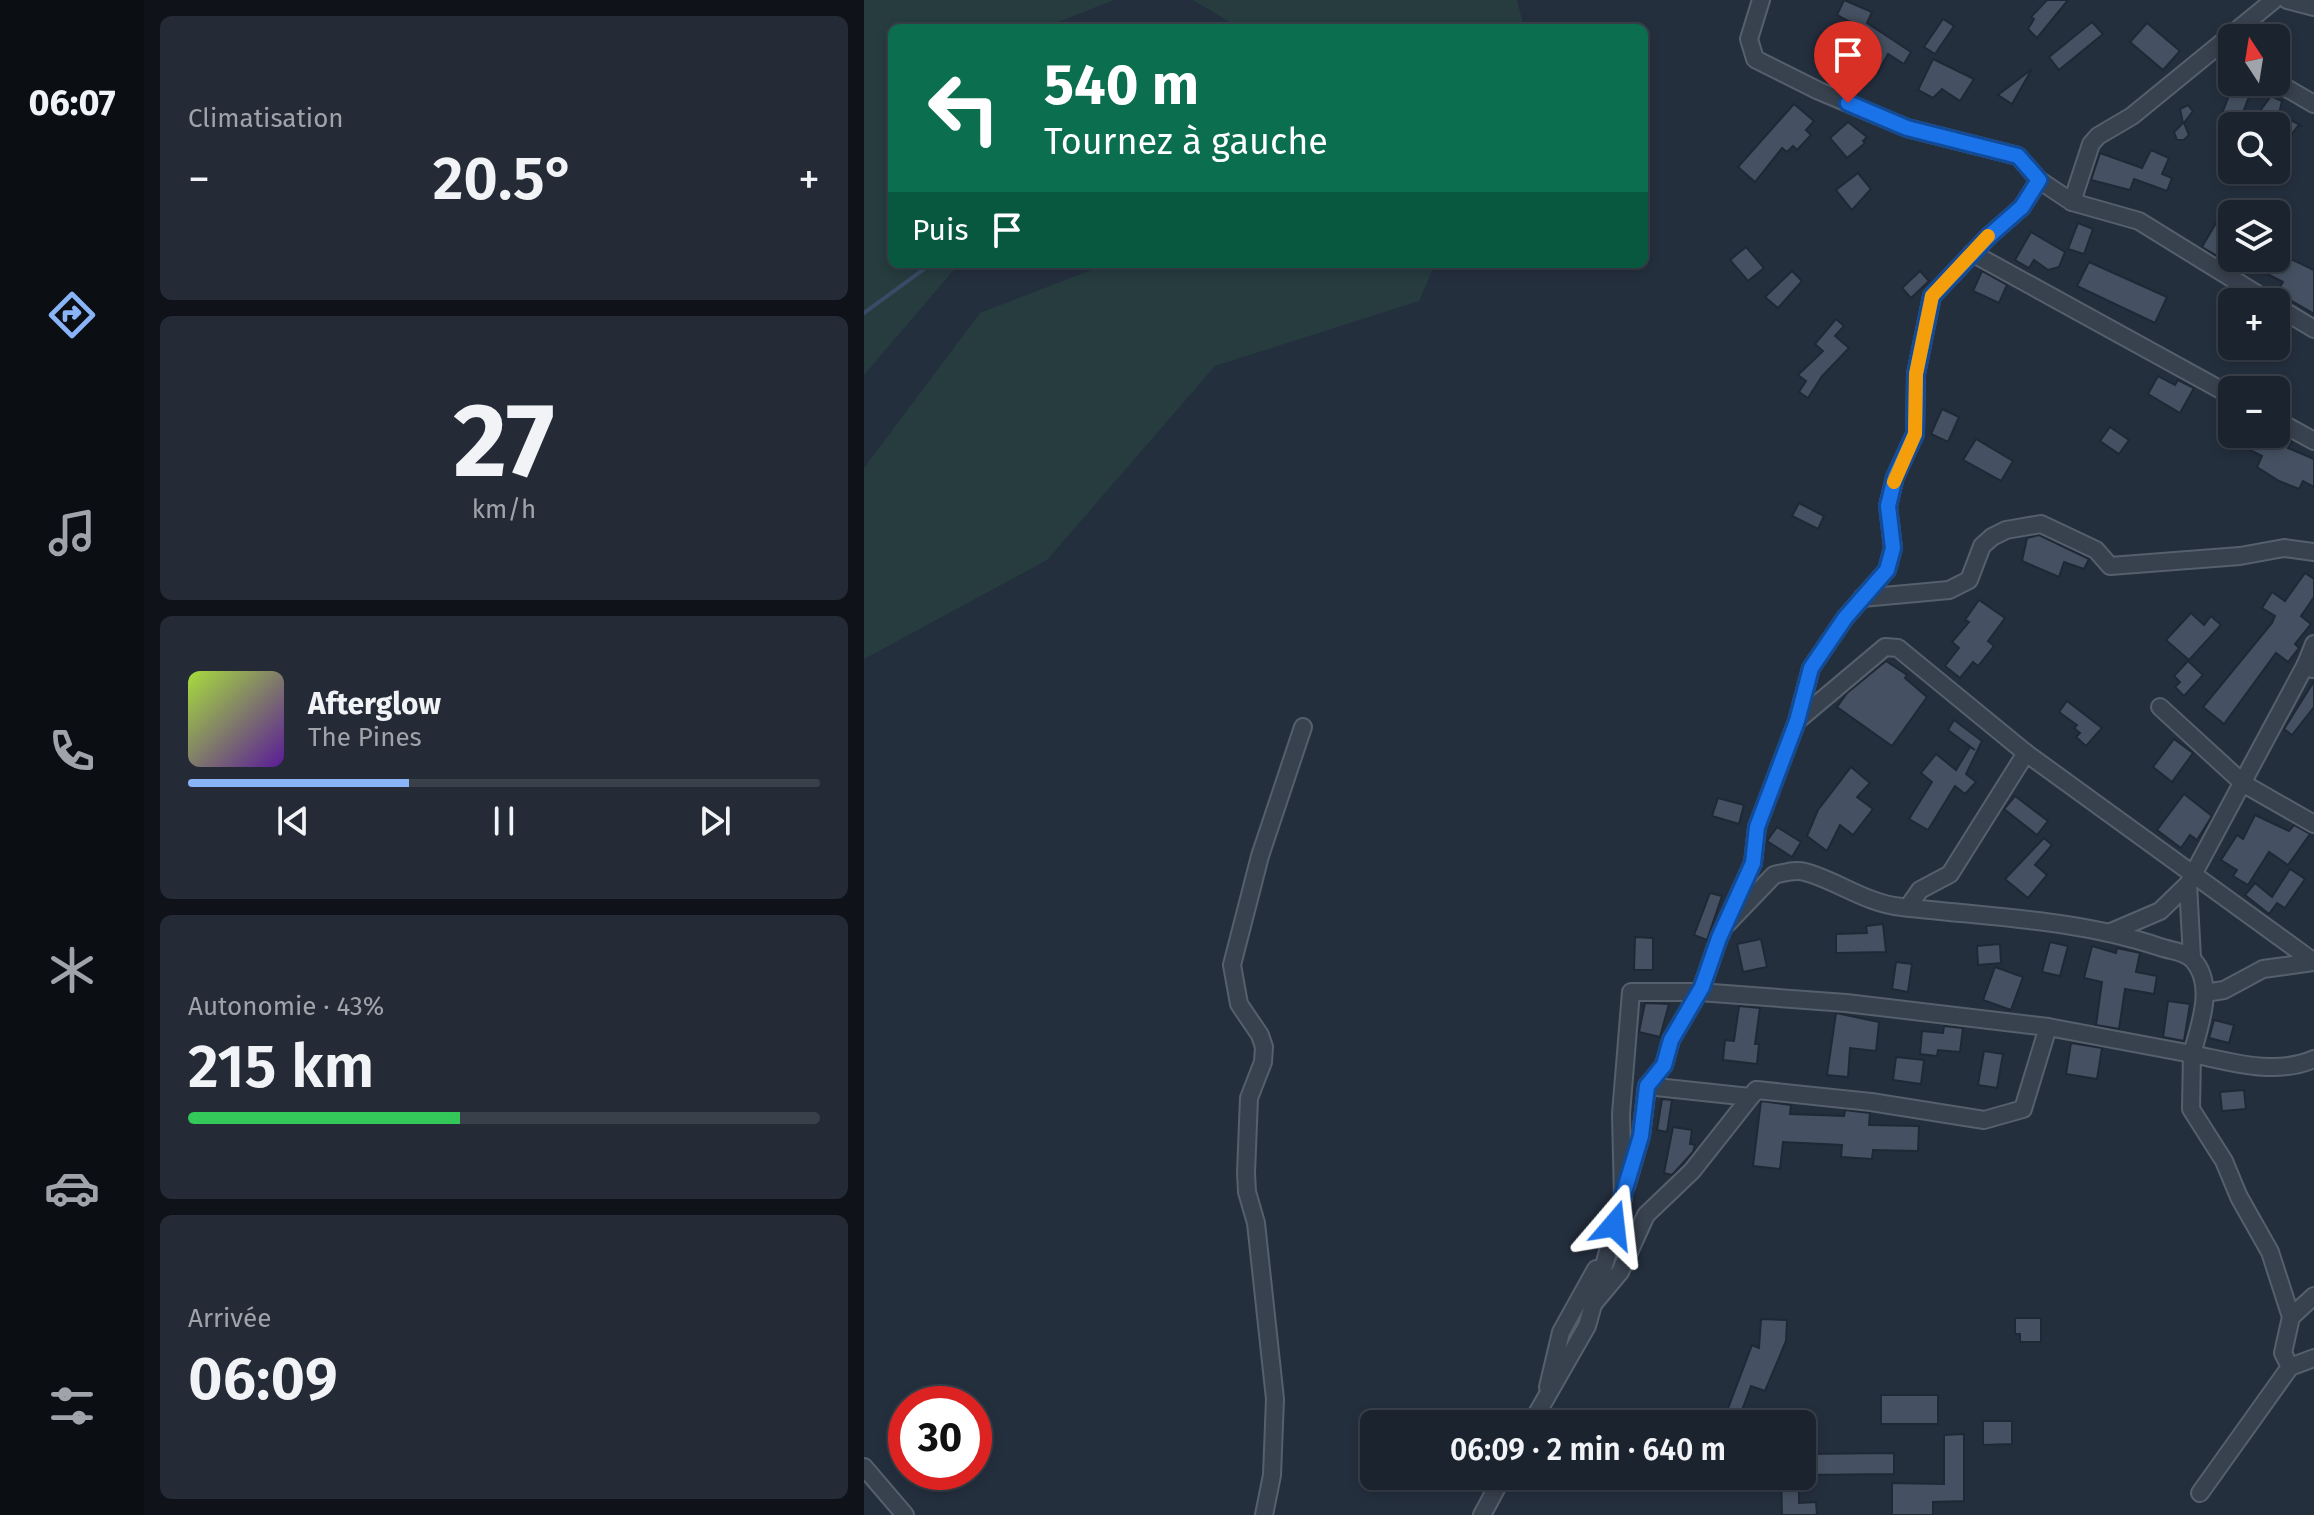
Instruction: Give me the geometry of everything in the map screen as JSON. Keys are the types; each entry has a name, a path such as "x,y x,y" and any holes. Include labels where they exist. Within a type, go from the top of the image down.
{"street":[{"path":"1761,0 1749,39 1755,59 1819,91 1907,128 2018,156 2039,180 2072,202 2139,221 2247,288"},
{"path":"2072,202 2091,144 2098,136 2132,116 2215,47 2256,6 2274,0"},
{"path":"2287,0 2314,7"},
{"path":"2290,90 2314,104"},
{"path":"1539,1410 1580,1341 1594,1303 1605,1253 1641,1136 1647,1086 1664,1065 1671,1040 1699,992 1753,863 1757,827 1818,655 1887,570 1891,558 1888,506 1895,477 1915,434 1916,374 1932,296 1972,253 2022,207 2039,180"},
{"path":"1972,253 2218,388"},
{"path":"2290,314 2314,329"},
{"path":"2290,428 2314,441"},
{"path":"1862,598 1949,590 1969,580 1982,546 1992,537 2006,530 2041,524 2096,550 2110,566 2240,556 2284,548 2314,552"},
{"path":"2107,933 2160,911 2190,880 2310,667 2314,644"},
{"path":"1797,721 1885,647 1892,646 2190,880 2314,962"},
{"path":"2160,707 2244,784 2314,824"},
{"path":"1264,1515 1272,1475 1275,1399 1256,1223 1247,1192 1246,1173 1249,1098 1263,1062 1264,1047 1260,1035 1239,1004 1232,965 1260,856 1303,727"},
{"path":"1908,907 1920,890 1950,874 2026,753"},
{"path":"1727,924 1774,875 1795,871 1806,872 1858,895 1908,907 2030,919 2135,937 2192,958"},
{"path":"2190,880 2192,958 2205,993 2192,1054 2191,1109 2224,1161 2239,1197 2270,1252 2291,1317 2283,1353 2290,1367"},
{"path":"2205,993 2224,990 2263,969 2314,962"},
{"path":"1623,1198 1621,1114 1629,996 1635,990 1846,1003 2048,1027 2255,1067 2297,1066 2314,1059"},
{"path":"1757,1090 1871,1102 1984,1120 1999,1117 2023,1109 2048,1027"},
{"path":"1647,1086 1712,1096 1750,1097 1757,1090"},
{"path":"1594,1303 1620,1272 1646,1215 1692,1171 1757,1090"},
{"path":"1546,1397 1561,1332 1605,1253"},
{"path":"2291,1317 2314,1296"},
{"path":"2200,1493 2290,1367 2314,1358"},
{"path":"864,1467 905,1515"},
{"path":"1482,1515 1495,1490"}],"green space":[{"path":"864,0 1114,0 1053,24 888,24 888,268 956,268 864,375"},
{"path":"1193,0 1517,0 1523,24 1233,24"},
{"path":"1097,268 1433,268 1419,301 1215,366 1047,560 864,659 864,468 980,313"}],"building":[{"path":"1844,0 1872,12 1867,23 1911,52 1904,64 1888,54 1876,76 1857,66 1872,39 1848,28 1850,22 1837,15"},
{"path":"2047,0 2068,0 2037,38 2028,29 2034,19 2031,17"},
{"path":"1943,19 1954,26 1935,54 1924,47"},
{"path":"2092,22 2103,34 2059,70 2049,57"},
{"path":"2147,23 2180,51 2163,70 2130,42"},
{"path":"1933,59 1974,79 1960,101 1942,89 1933,98 1918,90"},
{"path":"2032,69 2012,104 1998,95"},
{"path":"2229,96 2249,96 2243,112 2223,112"},
{"path":"2271,96 2282,101 2279,112 2259,112"},
{"path":"1794,104 1814,121 1806,130 1811,135 1797,150 1793,146 1787,152 1782,148 1755,182 1738,167"},
{"path":"2188,105 2193,111 2184,123 2189,135 2184,140 2177,140 2174,132 2183,123 2180,109"},
{"path":"2290,120 2302,126 2298,126 2290,136"},
{"path":"1848,122 1867,137 1863,141 1865,143 1847,158 1830,138"},
{"path":"2151,150 2169,158 2162,174 2172,178 2167,191 2134,179 2130,190 2091,180 2100,153 2142,168"},
{"path":"1858,173 1871,189 1852,210 1836,190"},
{"path":"2218,220 2218,257 2202,247"},
{"path":"2078,223 2093,229 2084,254 2068,249"},
{"path":"2031,232 2065,252 2059,267 2048,270 2034,260 2029,268 2015,260"},
{"path":"1746,247 1764,268 1748,281 1730,260"},
{"path":"2290,259 2314,270 2314,314 2290,300 2290,288 2280,287 2283,282 2263,272 2290,272"},
{"path":"2089,262 2167,297 2155,323 2077,286"},
{"path":"1792,271 1802,281 1778,308 1765,297"},
{"path":"1920,271 1929,281 1911,298 1902,288"},
{"path":"1982,271 2007,285 1999,303 1973,291"},
{"path":"1836,319 1844,326 1835,336 1849,348 1822,376 1808,398 1799,392 1806,381 1798,375 1823,351 1815,344"},
{"path":"2158,376 2175,385 2178,380 2194,388 2180,413 2148,394"},
{"path":"1942,409 1959,417 1948,442 1931,434"},
{"path":"2110,427 2129,440 2119,454 2100,441"},
{"path":"1976,439 2013,461 2001,481 1963,460"},
{"path":"2246,448 2288,448 2314,459 2314,487 2303,481 2299,489 2279,481 2257,467 2262,456"},
{"path":"1799,503 1824,516 1818,529 1792,516"},
{"path":"2039,535 2089,559 2084,569 2064,562 2059,577 2022,561 2027,538"},
{"path":"2305,573 2314,579 2314,597 2301,616 2311,624 2295,644 2299,648 2288,662 2276,653 2224,724 2203,707 2272,623 2275,616 2262,608 2272,592 2285,601"},
{"path":"1979,600 2005,618 1988,641 1994,646 1978,666 1973,662 1960,678 1945,666 1959,648 1952,642 1969,622 1965,620"},
{"path":"2191,613 2204,625 2211,616 2221,625 2189,660 2166,640"},
{"path":"1886,661 1907,675 1905,678 1927,697 1892,746 1837,707 1847,693"},
{"path":"2188,661 2203,675 2184,696 2175,687 2180,682 2174,676"},
{"path":"2314,681 2314,707 2292,735 2284,729"},
{"path":"2067,701 2102,728 2086,746 2076,737 2080,733 2074,728 2077,725 2059,712"},
{"path":"1954,720 1982,741 1966,774 1976,782 1965,794 1955,786 1928,830 1909,819 1932,782 1921,773 1936,754 1956,770 1970,747 1975,750 1948,730"},
{"path":"2174,739 2193,753 2172,782 2153,767"},
{"path":"1851,767 1870,783 1857,797 1873,809 1853,835 1840,825 1827,851 1807,836 1818,810"},
{"path":"2184,794 2212,816 2197,840 2190,835 2181,848 2157,830"},
{"path":"2015,796 2048,821 2037,835 2004,809"},
{"path":"1718,798 1744,805 1739,824 1712,816"},
{"path":"2255,815 2289,831 2294,825 2310,834 2288,865 2269,852 2248,885 2233,876 2237,870 2221,860 2237,835 2243,839"},
{"path":"1777,827 1801,842 1792,857 1767,841"},
{"path":"2044,838 2052,845 2035,865 2047,875 2028,898 2005,879"},
{"path":"2290,869 2305,879 2285,908 2277,903 2269,914 2245,895 2255,883 2272,897"},
{"path":"1710,893 1722,896 1707,940 1694,935"},
{"path":"1883,924 1886,952 1836,953 1836,934 1867,933 1866,926"},
{"path":"1635,937 1653,938 1653,970 1634,970"},
{"path":"1761,939 1767,967 1743,972 1737,944"},
{"path":"2050,942 2068,946 2060,976 2042,972"},
{"path":"2000,944 2001,963 1978,965 1977,946"},
{"path":"2092,946 2116,953 2117,948 2140,953 2136,972 2157,976 2154,994 2125,989 2119,1029 2096,1025 2102,982 2084,978"},
{"path":"1896,962 1912,964 1908,992 1892,989"},
{"path":"1995,967 2023,977 2011,1010 1983,1000"},
{"path":"2168,1001 2190,1004 2184,1041 2163,1037"},
{"path":"1645,1003 1669,1004 1660,1037 1639,1032"},
{"path":"1739,1006 1760,1008 1755,1044 1759,1044 1757,1064 1723,1060 1725,1040 1734,1041"},
{"path":"1836,1013 1879,1022 1876,1051 1850,1048 1848,1077 1827,1075"},
{"path":"2214,1020 2234,1025 2229,1043 2209,1038"},
{"path":"1944,1026 1963,1028 1960,1052 1938,1050 1937,1056 1920,1054 1922,1031 1943,1033"},
{"path":"2071,1043 2102,1048 2097,1079 2066,1074"},
{"path":"1984,1051 2003,1054 1997,1088 1978,1085"},
{"path":"1896,1057 1924,1060 1921,1084 1893,1080"},
{"path":"2244,1090 2246,1109 2222,1111 2220,1092"},
{"path":"1662,1099 1672,1100 1667,1132 1657,1130"},
{"path":"1761,1101 1791,1105 1790,1114 1844,1116 1845,1110 1870,1113 1869,1125 1919,1126 1918,1151 1873,1150 1872,1159 1841,1157 1842,1145 1783,1142 1780,1169 1753,1166"},
{"path":"1673,1127 1692,1130 1690,1144 1695,1145 1693,1152 1672,1175 1664,1173"},
{"path":"2015,1318 2041,1318 2041,1342 2020,1342 2020,1334 2015,1334"},
{"path":"1761,1319 1787,1320 1786,1341 1765,1391 1751,1386 1742,1410 1727,1410 1752,1345 1759,1348"},
{"path":"1881,1395 1938,1395 1938,1424 1881,1424"},
{"path":"1983,1421 2012,1421 2012,1444 1983,1445"},
{"path":"1964,1434 1964,1501 1933,1502 1933,1515 1892,1515 1892,1483 1944,1484 1944,1435"},
{"path":"1894,1453 1894,1474 1816,1475 1816,1454"},
{"path":"1781,1490 1799,1490 1799,1503 1816,1502 1817,1515 1782,1515"}],"waterway":[{"path":"864,313 926,268"}],"slow traffic":[{"path":"1894,482 1915,434 1916,374 1925,317 1932,296 1988,236"}],"route":[{"path":"1614,1225 1641,1136 1647,1086 1664,1065 1671,1040 1702,987 1719,938 1753,863 1757,827 1797,721 1811,668 1845,618 1887,570 1893,548 1888,506 1895,477 1915,434 1916,374 1925,317 1932,296 1943,281 2022,207 2039,180 2018,156 1907,128 1848,103"}]}
